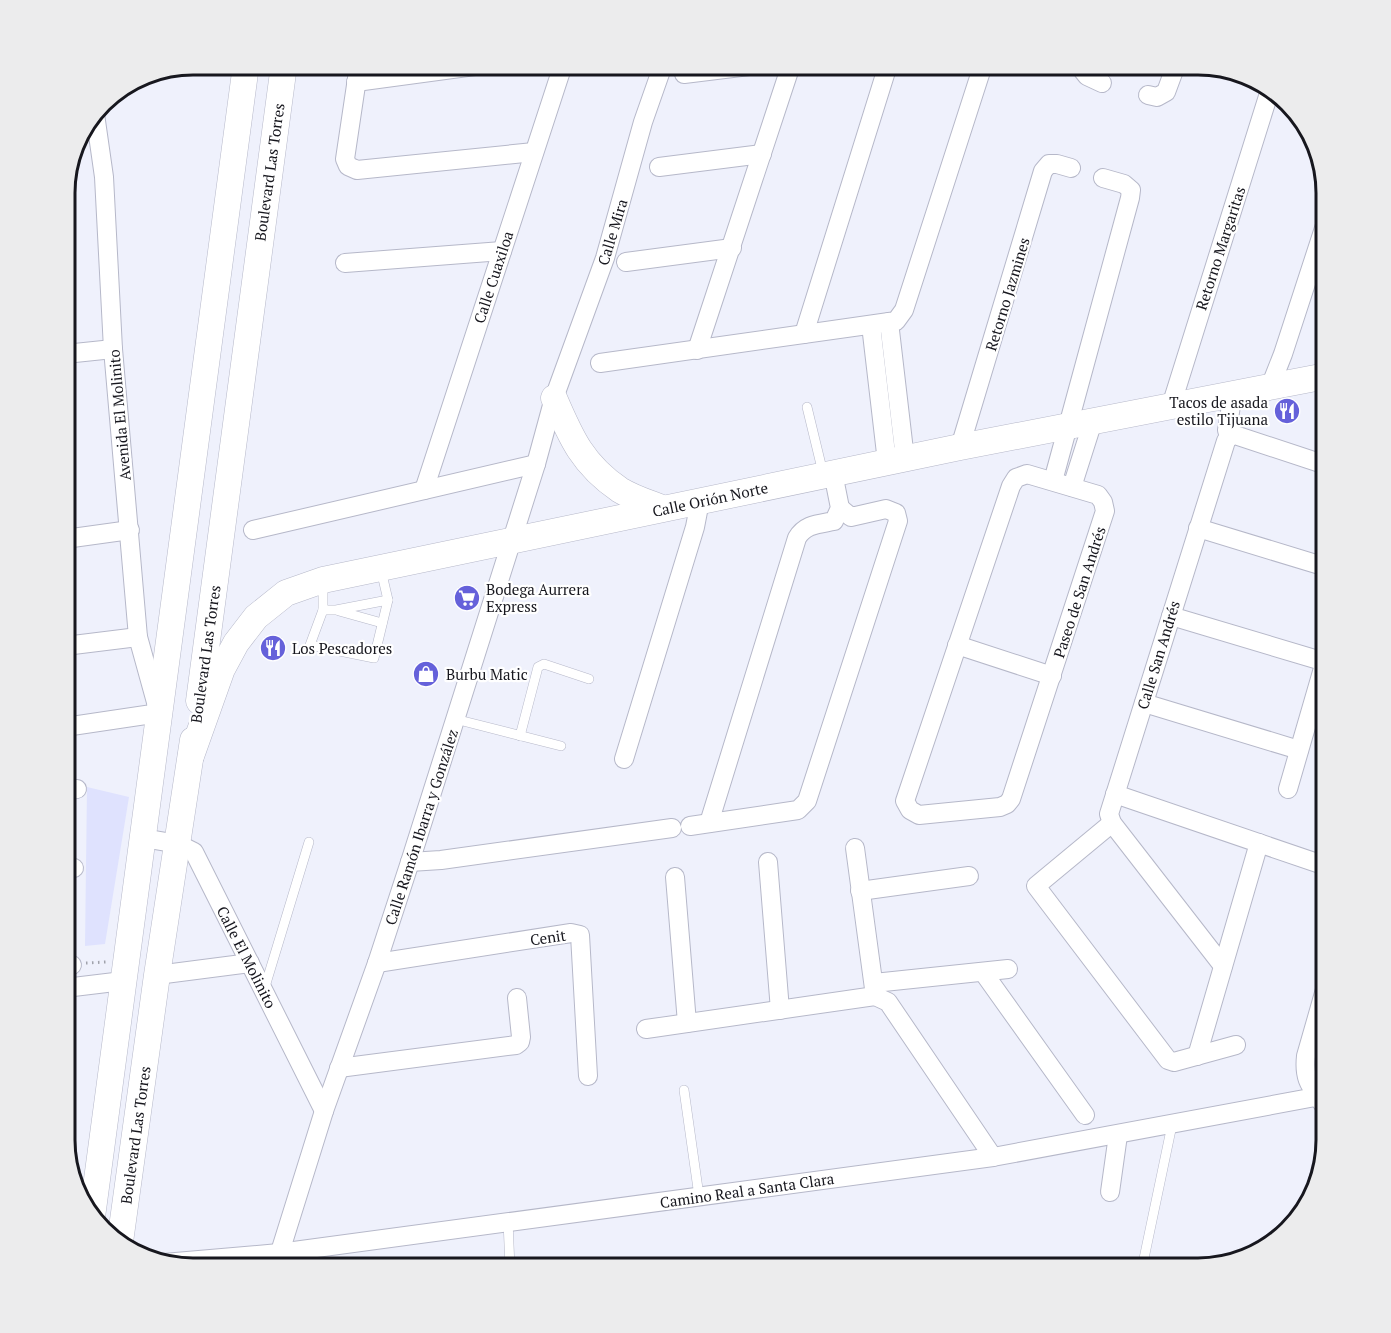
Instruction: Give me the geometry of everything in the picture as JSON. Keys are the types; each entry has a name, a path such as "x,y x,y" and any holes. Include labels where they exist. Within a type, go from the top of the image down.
{"main road":[{"path":"94,1203 245,75"},
{"name":"Boulevard Las Torres","path":"121,1233 157,975 191,756 283,75"},
{"name":"Calle Orión Norte","path":"191,756 222,669 236,643 256,617 286,593 323,580 896,460 1316,378"},
{"path":"554,398 570,436 591,467 622,491 662,508"}],"street":[{"path":"358,75 345,159 348,166 357,170 534,152"},
{"name":"Calle Cuaxiloa","path":"424,490 560,75"},
{"name":"Calle Mira","path":"554,398 605,258 643,122 659,75"},
{"path":"697,350 788,75"},
{"path":"804,334 885,75"},
{"path":"600,363 896,321 904,310 980,75"},
{"path":"1086,75 1102,83"},
{"path":"1148,95 1157,97 1166,92 1172,75"},
{"name":"Retorno Margaritas","path":"1171,406 1268,98"},
{"name":"Avenida El Molinito","path":"97,125 104,177 113,349 138,637 159,713"},
{"path":"659,167 762,154"},
{"name":"Retorno Jazmines","path":"960,447 1043,171 1048,164 1071,168"},
{"path":"1072,487 1082,424 1078,390 1131,190 1124,184 1103,178"},
{"path":"626,262 732,248"},
{"path":"345,263 502,251"},
{"path":"1270,387 1316,253"},
{"path":"880,324 896,460"},
{"path":"75,353 113,349"},
{"name":"Calle San Andrés","path":"1112,824 1110,814 1115,794 1226,441 1232,436 1227,430 1238,393"},
{"name":"Calle Ramón Ibarra y González","path":"278,1258 324,1111 410,862 536,464 554,398"},
{"path":"1053,481 1082,424"},
{"path":"1232,436 1316,462"},
{"path":"253,530 536,464"},
{"path":"828,474 842,515"},
{"name":"Paseo de San Andrés","path":"1028,474 1072,487 1098,495 1106,511 1011,799 1000,807 919,815 910,810 905,801 1011,486 1016,478 1028,474"},
{"path":"624,759 695,527 699,501"},
{"path":"410,862 441,860 681,827 709,823 798,810 807,801 898,521 896,513 886,509 842,515 801,530 709,823"},
{"path":"1198,528 1316,564"},
{"path":"75,538 130,530"},
{"path":"1171,616 1316,657"},
{"path":"75,645 138,637"},
{"path":"957,645 1052,676"},
{"path":"1288,789 1316,693"},
{"path":"1144,703 1299,750"},
{"path":"75,726 159,713"},
{"path":"1115,794 1316,863"},
{"path":"1223,966 1112,824 1036,886 1168,1060 1174,1062 1236,1045"},
{"path":"143,838 178,844"},
{"path":"1197,1056 1259,843"},
{"name":"Calle El Molinito","path":"178,844 194,852 324,1111"},
{"path":"855,848 875,990 888,1002 993,1157"},
{"path":"768,862 780,1010"},
{"path":"860,891 969,876"},
{"path":"675,877 687,1023"},
{"name":"Cenit","path":"377,963 571,933 580,935 588,1076"},
{"path":"157,975 250,963"},
{"path":"646,1029 780,1010 875,990 1008,969"},
{"path":"75,985 125,970"},
{"path":"983,972 1085,1115"},
{"path":"339,1068 516,1045 520,1042 521,1036 517,998"},
{"path":"1316,1021 1305,1068 1309,1085 1316,1092"},
{"name":"Camino Real a Santa Clara","path":"294,1258 508,1221 993,1157 1316,1101"},
{"path":"1110,1192 1118,1135"}],"lane":[{"path":"807,407 828,474"},
{"path":"323,580 323,609 310,645 374,658 388,600 381,567"},
{"path":"336,610 388,600"},
{"path":"323,609 336,610 382,623"},
{"path":"520,736 538,667 544,664 589,679"},
{"path":"455,719 561,746"},
{"path":"264,990 309,842"},
{"path":"684,1090 699,1196"},
{"path":"1144,1258 1172,1125"},
{"path":"508,1221 510,1258"}],"path":[{"path":"75,966 125,970"}],"shaded area":[{"path":"87,787 129,797 105,944 85,946"}],"place":[{"name":"Tacos de asada estilo Tijuana","path":"1287,411"},
{"name":"Bodega Aurrera Express","path":"467,598"},
{"name":"Los Pescadores","path":"273,648"},
{"name":"Burbu Matic","path":"426,674"}]}
